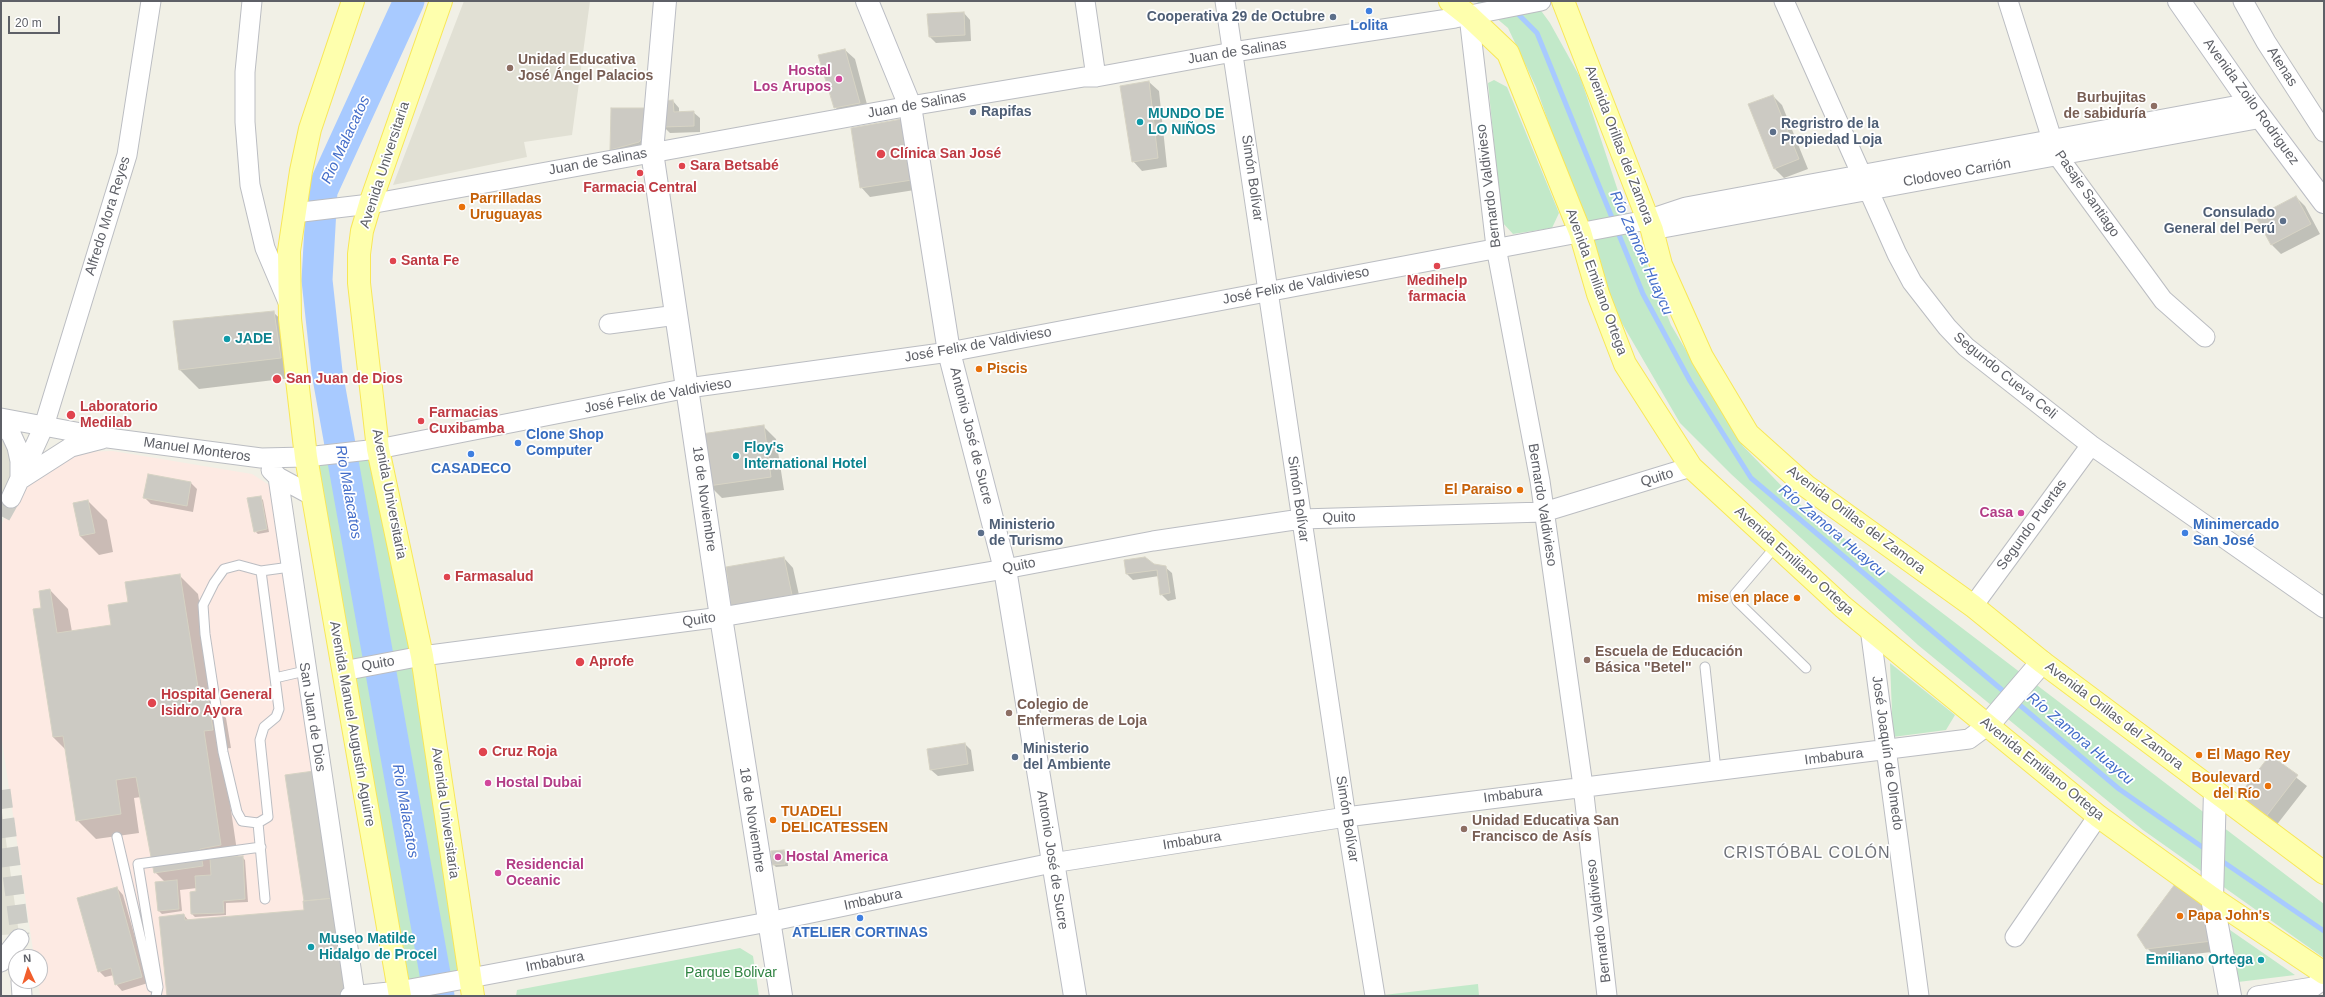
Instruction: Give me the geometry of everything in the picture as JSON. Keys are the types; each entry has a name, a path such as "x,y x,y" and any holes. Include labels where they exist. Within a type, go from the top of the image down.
{"main road":[{"path":"299,212 310,129 353,1"},
{"name":"Avenida Universitaria","path":"441,1 363,205 359,283 375,450 417,657 470,985"},
{"name":"Avenida Emiliano Ortega","path":"1450,1 1469,16 1508,53 1580,232 1598,294 1625,364 1691,467 1776,546 1870,628 2098,816 2212,889 2324,973"},
{"name":"Avenida Orillas del Zamora","path":"1563,1 1650,225 1661,265 1702,357 1748,434 1806,486 1973,606 2215,801 2324,873"},
{"name":"Avenida Manuel Augustín Aguirre","path":"299,212 289,251 290,306 296,387 309,457 313,496 349,670 401,992"}],"street":[{"name":"Alfredo Mora Reyes","path":"11,498 44,426 127,155 151,1"},
{"path":"252,1 245,72 245,122 250,185 265,248 290,306"},
{"name":"18 de Noviembre","path":"665,1 652,152 721,617 768,922 781,996"},
{"name":"Antonio José de Sucre","path":"867,1 910,106 950,352 1004,569 1075,996"},
{"path":"1085,1 1096,77"},
{"name":"Simón Bolívar","path":"1225,1 1301,519 1346,817 1375,996"},
{"name":"Juan de Salinas","path":"299,212 363,205 910,106 1084,77 1096,77 1233,52 1469,16 1541,1"},
{"name":"Segundo Cueva Celi","path":"1784,1 1865,182 1912,282 1947,328 1966,347 2091,445 2324,608"},
{"name":"Pasaje Santiago","path":"2008,1 2055,147 2163,300 2205,337"},
{"name":"Avenida Zoilo Rodriguez","path":"2179,1 2256,110 2324,202"},
{"name":"Atenas","path":"2244,1 2266,42 2324,132"},
{"name":"Bernardo Valdivieso","path":"1469,16 1496,248 1544,512 1583,786 1607,996"},
{"name":"Clodoveo Carrión","path":"1650,225 1865,182 2256,110"},
{"name":"José Felix de Valdivieso","path":"309,457 375,450 688,388 950,352 1580,232 1650,225"},
{"path":"608,324 677,315"},
{"name":"Manuel Monteros","path":"1,418 108,438 262,458 309,457"},
{"path":"1,424 11,434 17,447 20,461 20,479"},
{"name":"Manuel Monteros","path":"20,479 71,447 108,438"},
{"name":"Segundo Puertas","path":"1973,606 2091,445"},
{"name":"Manuel Monteros","path":"262,458 278,477"},
{"name":"Quito","path":"349,670 417,657 721,617 1004,569 1153,541 1301,519 1544,512 1691,467"},
{"path":"278,477 313,496"},
{"name":"San Juan de Dios","path":"278,477 352,996"},
{"name":"José Joaquín de Olmedo","path":"1870,628 1919,996"},
{"path":"1988,725 2042,662"},
{"name":"Imbabura","path":"352,996 470,985 1052,863 1346,817 1583,786 1969,739 1988,725"},
{"path":"2215,801 2212,889 2230,996"},
{"path":"2015,937 2098,816"},
{"path":"1,962 20,944"},
{"path":"2257,996 2313,987 2324,979"}],"lane":[{"path":"1776,546 1735,594 1737,601 1806,668"},
{"path":"261,571 279,709 276,717 264,727 260,740 268,817 258,823 242,821 237,812 223,752 205,634 203,605 214,582 224,569 239,565 261,571 290,567"},
{"path":"1705,667 1716,770"},
{"path":"275,678 305,671"},
{"path":"258,823 265,899"},
{"path":"117,837 155,996"},
{"path":"155,996 158,987 138,864 261,847"}],"shaded area":[{"name":"Unidad Educativa José Ángel Palacios","path":"464,1 590,1 572,135 524,142 527,157 393,185"},
{"path":"1,439 9,448 15,478 1,505"},
{"name":"Hospital General Isidro Ayora","path":"113,451 252,474 271,486 280,560 350,994 330,996 40,996 39,989 48,989 48,949 33,949 1,734 1,525 24,483 74,452"},
{"path":"1,805 19,934 1,935"}],"green space":[{"path":"1476,1 1534,1 1550,23 1581,79 1619,194 1671,325 1743,446 1798,503 2324,904 2324,958 2143,830 1918,645 1731,474 1680,423 1620,320 1591,244 1536,87 1508,28"},
{"path":"1494,80 1507,87 1559,213 1552,228 1513,234 1502,222 1488,83"},
{"path":"377,451 470,978 399,990 307,458"},
{"path":"1890,663 1955,715 1946,730 1893,737"},
{"path":"2230,930 2295,975 2238,982"},
{"name":"Parque Bolivar","path":"740,948 753,956 759,996 516,996 517,990"},
{"path":"1478,984 1479,996 1384,995"}],"building":[{"path":"964,12 965,35 929,37 927,14"},
{"name":"Hostal Los Arupos","path":"845,49 860,103 834,108 818,55"},
{"name":"MUNDO DE LO NIÑOS","path":"1149,81 1158,158 1132,162 1120,86"},
{"name":"Regristro de la Propiedad Loja","path":"1773,95 1799,159 1774,169 1748,104"},
{"path":"673,100 674,112 694,111 694,126 663,127 662,101"},
{"path":"611,108 646,108 644,136 639,142 610,150"},
{"name":"Clínica San José","path":"902,119 912,180 860,188 851,128"},
{"name":"Consulado General del Perú","path":"2296,196 2311,224 2271,245 2256,217"},
{"name":"JADE","path":"274,311 281,358 179,370 173,321"},
{"name":"Floy's International Hotel","path":"764,425 771,477 708,486 701,434"},
{"path":"148,474 191,482 187,506 143,498"},
{"path":"261,496 267,529 254,532 247,498"},
{"path":"88,500 95,533 80,536 73,503"},
{"path":"784,557 792,595 731,606 726,567"},
{"path":"1145,557 1154,564 1166,566 1170,593 1160,595 1157,570 1126,574 1124,560"},
{"path":"180,574 200,700 208,698 213,730 204,731 221,845 200,849 203,866 154,873 136,777 116,780 121,814 76,821 63,736 53,737 33,609 41,608 39,591 50,589 57,633 111,625 108,605 128,602 125,582"},
{"path":"965,743 968,764 930,770 927,749"},
{"name":"Boulevard del Río","path":"2270,755 2298,775 2265,818 2237,798"},
{"path":"314,771 334,898 304,901 285,775"},
{"name":"Hostal America","path":"784,850 785,864 772,865 771,851"},
{"path":"243,856 245,899 223,901 224,913 191,914 190,892 196,891 195,876 211,875 210,858"},
{"path":"177,880 179,909 158,911 155,882"},
{"name":"Papa John's","path":"2178,880 2205,896 2212,941 2146,949 2137,935"},
{"path":"117,887 142,977 115,985 111,968 98,972 77,898"},
{"path":"334,898 350,994 330,996 167,996 159,917 184,914 185,920 304,910 303,901"}],"waterway":[{"name":"Rio Malacatos","path":"409,1 322,191 317,280 327,372 439,996"},
{"name":"Río Zamora Huaycu","path":"1515,11 1537,33 1643,294 1690,381 1751,478 2008,695"},
{"name":"Río Zamora Huaycu","path":"2015,701 2119,789 2208,851"},
{"name":"Río Zamora Huaycu","path":"2219,859 2324,931"}],"tunnel":[{"path":"1,516 11,498"},
{"path":"1,790 20,935"}],"place":[{"name":"Lolita","path":"1369,11"},
{"name":"Cooperativa 29 de Octubre","path":"1333,17"},
{"name":"Unidad Educativa José Ángel Palacios","path":"510,68"},
{"name":"Hostal Los Arupos","path":"839,79"},
{"name":"Burbujitas de sabiduría","path":"2154,106"},
{"name":"Rapifas","path":"973,112"},
{"name":"MUNDO DE LO NIÑOS","path":"1140,122"},
{"name":"Regristro de la Propiedad Loja","path":"1773,132"},
{"name":"Clínica San José","path":"881,154"},
{"name":"Sara Betsabé","path":"682,166"},
{"name":"Farmacia Central","path":"640,173"},
{"name":"Parrilladas Uruguayas","path":"462,207"},
{"name":"Consulado General del Perú","path":"2283,221"},
{"name":"Santa Fe","path":"393,261"},
{"name":"Medihelp farmacia","path":"1437,266"},
{"name":"JADE","path":"227,339"},
{"name":"Piscis","path":"979,369"},
{"name":"San Juan de Dios","path":"277,379"},
{"name":"Laboratorio Medilab","path":"71,415"},
{"name":"Farmacias Cuxibamba","path":"421,421"},
{"name":"Clone Shop Computer","path":"518,443"},
{"name":"CASADECO","path":"471,454"},
{"name":"Floy's International Hotel","path":"736,456"},
{"name":"El Paraiso","path":"1520,490"},
{"name":"Casa","path":"2021,513"},
{"name":"Ministerio de Turismo","path":"981,533"},
{"name":"Minimercado San José","path":"2185,533"},
{"name":"Farmasalud","path":"447,577"},
{"name":"mise en place","path":"1797,598"},
{"name":"Escuela de Educación Básica \"Betel\"","path":"1587,660"},
{"name":"Aprofe","path":"580,662"},
{"name":"Hospital General Isidro Ayora","path":"152,703"},
{"name":"Colegio de Enfermeras de Loja","path":"1009,713"},
{"name":"Cruz Roja","path":"483,752"},
{"name":"El Mago Rey","path":"2199,755"},
{"name":"Ministerio del Ambiente","path":"1015,757"},
{"name":"Hostal Dubai","path":"488,783"},
{"name":"Boulevard del Río","path":"2268,786"},
{"name":"TUADELI DELICATESSEN","path":"773,820"},
{"name":"Unidad Educativa San Francisco de Asís","path":"1464,829"},
{"name":"Hostal America","path":"778,857"},
{"name":"Residencial Oceanic","path":"498,873"},
{"name":"Papa John's","path":"2180,916"},
{"name":"ATELIER CORTINAS","path":"860,918"},
{"name":"Museo Matilde Hidalgo de Procel","path":"311,947"},
{"name":"Emiliano Ortega","path":"2261,960"}],"district":[{"name":"CRISTÓBAL COLÓN","path":"1807,854"}]}
